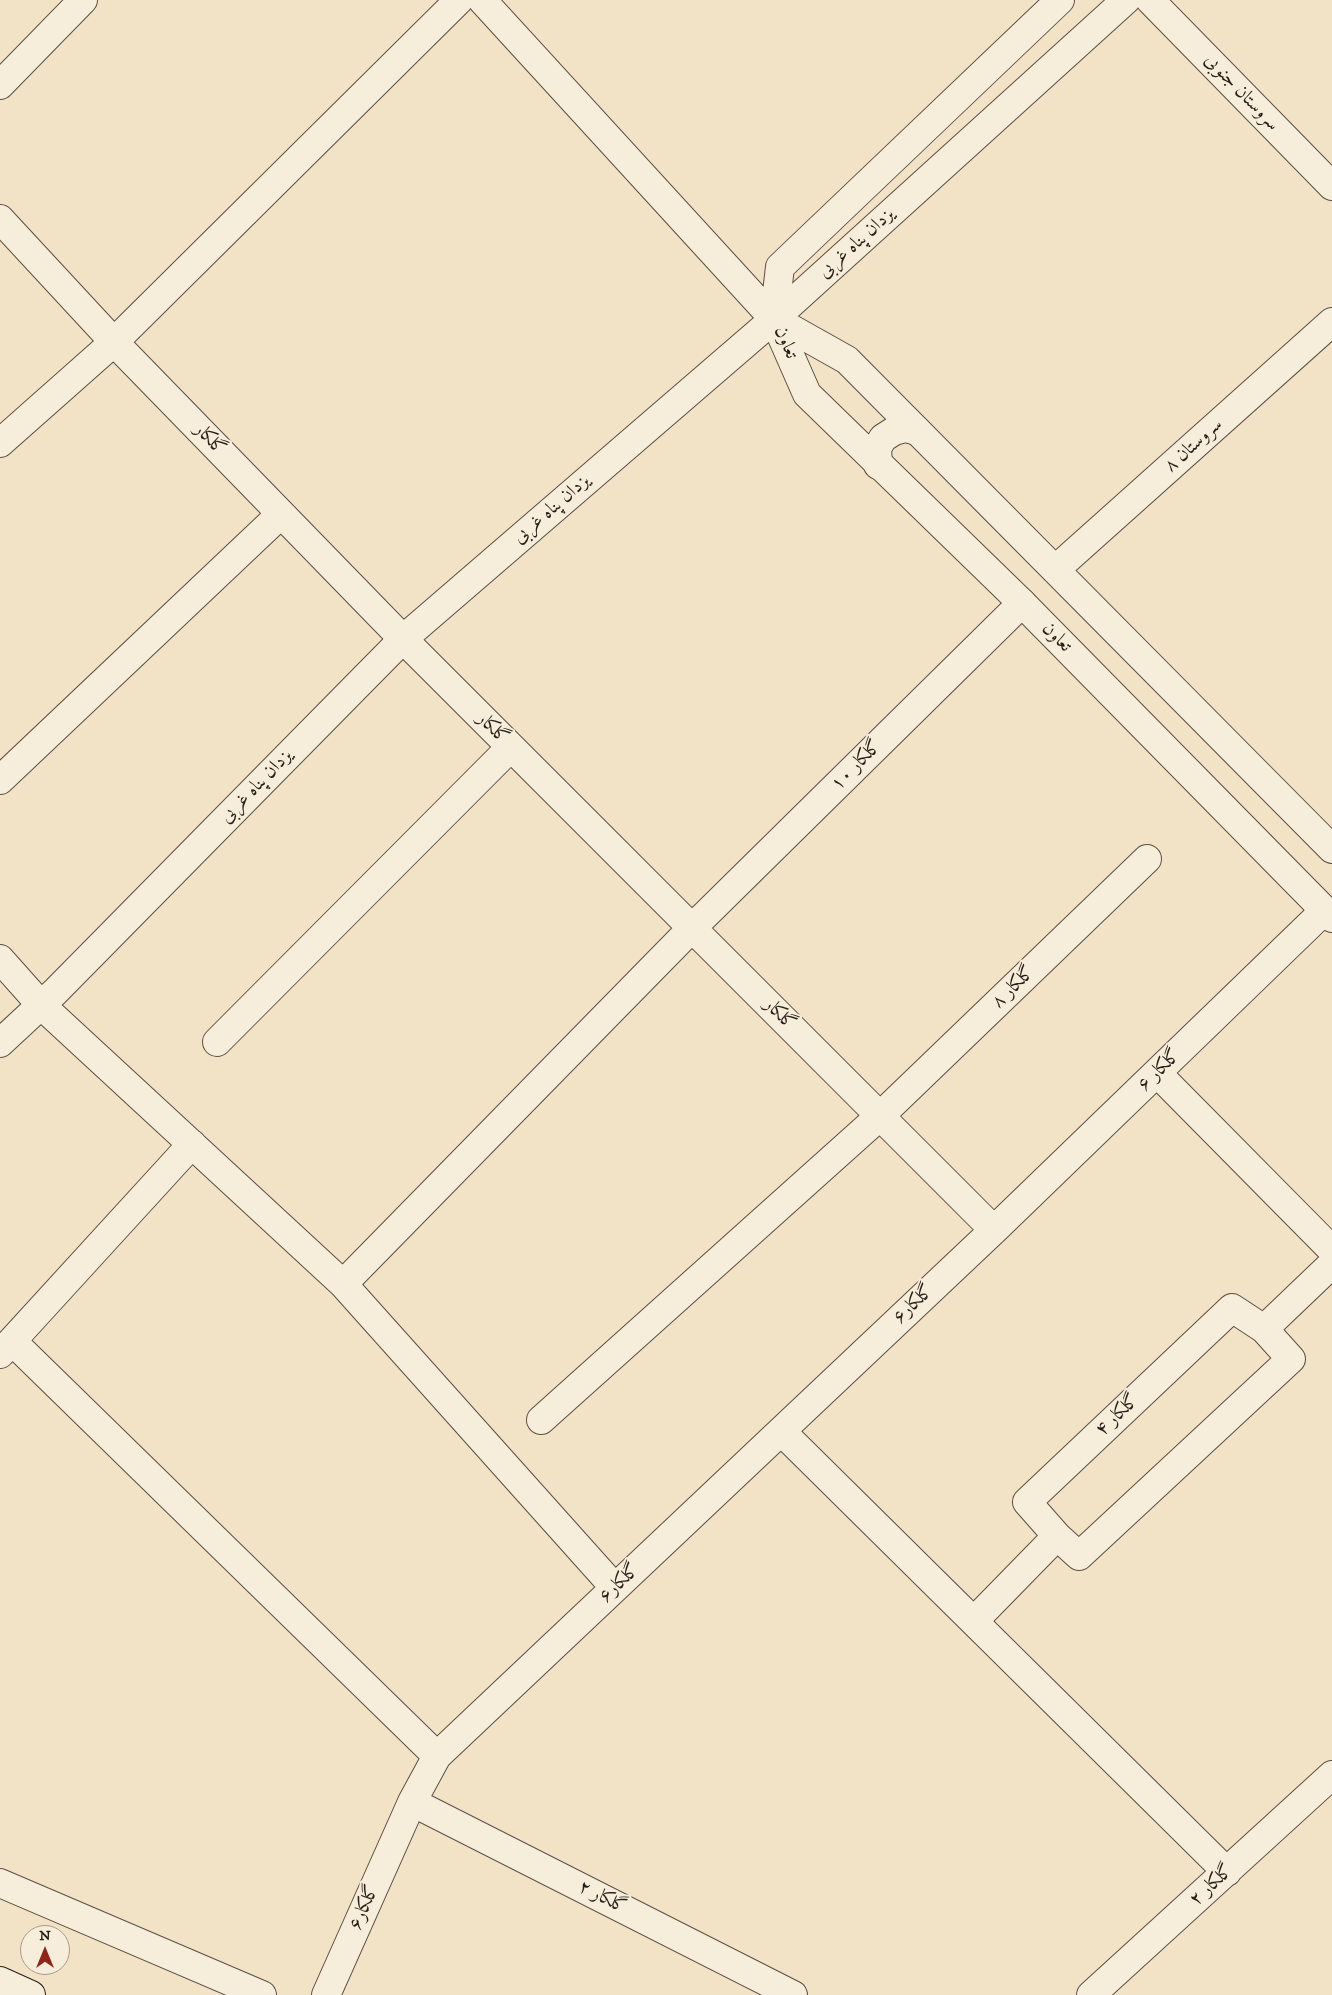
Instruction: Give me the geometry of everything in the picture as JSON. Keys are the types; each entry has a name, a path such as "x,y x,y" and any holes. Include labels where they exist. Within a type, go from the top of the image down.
{"street":[{"path":"0,84 83,0"},
{"path":"0,443 114,342 459,0"},
{"path":"482,0 774,319"},
{"path":"774,319 780,267 1060,0"},
{"name":"یزدان پناه غربی","path":"0,1043 62,985 402,639 774,319 1126,0"},
{"name":"سروستان جنوبی","path":"1150,0 1332,186"},
{"name":"گلکار","path":"0,219 114,342 402,639 994,1230"},
{"name":"تعاون","path":"774,319 847,360 1332,849"},
{"name":"تعاون","path":"774,319 807,394 1022,604 1328,914"},
{"name":"سروستان ۸","path":"1056,569 1332,322"},
{"path":"878,465 877,448 884,438 894,431 906,428 918,431"},
{"path":"0,780 281,514"},
{"name":"گلکار ۱۰","path":"343,1284 692,928 1022,604"},
{"path":"217,1042 510,748"},
{"name":"گلکار ۸","path":"541,1420 880,1116 1147,859"},
{"name":"گلکار ۶","path":"994,1230 1328,914"},
{"path":"0,959 41,1005 343,1284 616,1588"},
{"path":"1158,1074 1332,1250"},
{"path":"192,1144 6,1347 437,1756"},
{"name":"گلکار۶","path":"326,1995 412,1802 437,1756 994,1230"},
{"path":"974,1621 1057,1536 1079,1556 1291,1359 1264,1329 1332,1264"},
{"name":"گلکار ۴","path":"1057,1536 1027,1502 1232,1308 1264,1329"},
{"path":"781,1431 1227,1872"},
{"name":"گلکار ۲","path":"1091,1995 1332,1775"},
{"name":"گلکار ۲","path":"412,1802 793,1995"},
{"path":"0,1883 262,1995"},
{"path":"0,1981 32,1995"}]}
